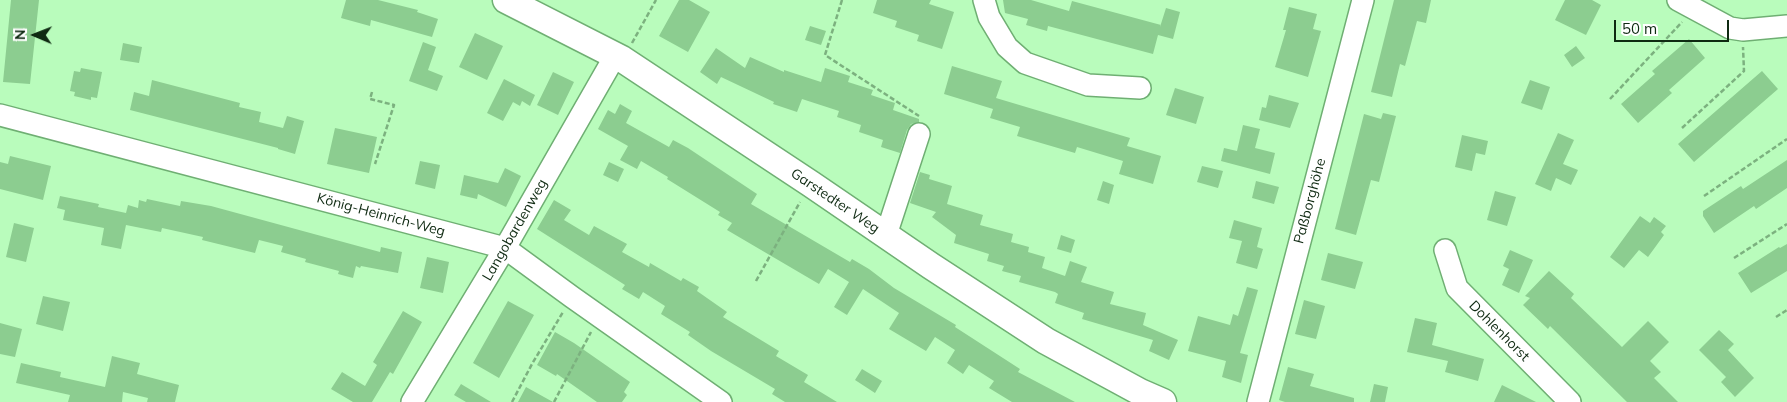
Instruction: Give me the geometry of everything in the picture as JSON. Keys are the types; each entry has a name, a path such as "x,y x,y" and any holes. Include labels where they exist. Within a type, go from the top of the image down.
{"main road":[{"name":"Garstedter Weg","path":"506,0 619,58 1046,341 1140,392 1163,402"}],"street":[{"path":"984,0 989,17 1007,47 1025,63 1088,85 1140,88"},
{"name":"Paßborghöhe","path":"1258,402 1363,0"},
{"path":"1685,4 1730,28 1743,30 1787,26"},
{"name":"Langobardenweg","path":"412,402 619,58"},
{"name":"König-Heinrich-Weg","path":"0,115 505,248 572,298 721,402"},
{"path":"886,235 919,125"},
{"name":"Dohlenhorst","path":"1445,250 1457,288 1570,402"}],"path":[{"path":"619,58 656,0"},
{"path":"842,0 825,55 919,125"},
{"path":"1610,99 1680,26 1685,4"},
{"path":"1682,128 1744,71 1743,30"},
{"path":"372,92 370,99 394,105 375,164"},
{"path":"1704,196 1787,139"},
{"path":"756,281 810,184"},
{"path":"1734,258 1787,224"},
{"path":"512,402 532,364 572,298"},
{"path":"1776,317 1787,310"},
{"path":"554,402 599,316"}],"building":[{"path":"11,0 39,0 30,84 3,82"},
{"path":"346,0 378,0 418,10 417,12 438,19 432,37 371,20 370,26 341,18"},
{"path":"679,0 689,0 710,12 688,52 659,36"},
{"path":"877,0 931,0 929,4 954,12 942,49 917,41 919,35 895,27 897,21 873,13"},
{"path":"1003,0 1031,0 1069,11 1072,1 1161,25 1166,8 1180,12 1173,39 1158,35 1153,54 1048,26 1047,31 1026,25 1028,19 1005,13"},
{"path":"1394,0 1431,0 1426,23 1417,21 1405,66 1400,64 1392,97 1371,92"},
{"path":"1565,0 1592,0 1601,5 1586,35 1555,20"},
{"path":"1289,7 1317,14 1313,29 1321,31 1308,77 1275,67 1286,30 1283,30"},
{"path":"810,26 826,31 821,45 805,40"},
{"path":"475,33 503,46 487,80 459,67"},
{"path":"1689,39 1705,58 1669,90 1672,93 1638,123 1621,104 1655,74 1652,71"},
{"path":"423,42 436,47 428,70 443,76 437,91 409,81"},
{"path":"123,43 142,47 139,63 120,60"},
{"path":"1576,46 1585,58 1572,67 1564,55"},
{"path":"716,48 745,68 750,57 784,72 784,70 821,82 825,68 850,76 848,82 873,90 871,95 895,103 893,110 919,119 919,122 911,124 907,130 900,153 881,147 883,140 859,132 861,125 837,117 839,111 802,99 797,112 773,104 774,102 721,77 717,84 700,72"},
{"path":"952,66 1002,81 996,98 1130,138 1127,146 1161,156 1153,184 1119,174 1123,161 1077,147 1075,153 1017,136 1020,127 990,118 993,109 944,94"},
{"path":"81,68 102,72 97,98 91,97 91,100 74,96 75,92 70,91 74,71 80,72"},
{"path":"1762,71 1778,89 1694,162 1678,144"},
{"path":"553,72 574,82 558,115 537,105"},
{"path":"504,79 535,95 530,106 522,101 520,106 513,102 503,121 487,113"},
{"path":"152,80 240,103 239,107 261,112 259,122 283,128 287,116 304,121 295,154 130,110 134,92 149,96"},
{"path":"1530,80 1550,87 1542,110 1521,103"},
{"path":"1175,88 1204,97 1196,124 1166,115"},
{"path":"1269,95 1299,103 1290,128 1259,120 1262,107 1266,108"},
{"path":"620,104 632,111 626,123 669,147 673,140 688,148 757,194 751,204 850,262 852,259 869,269 894,288 956,325 955,327 1020,369 1018,372 1075,402 1012,402 989,388 994,381 969,365 963,374 947,363 955,350 935,337 926,351 889,329 899,313 863,289 847,315 834,307 849,282 828,269 819,284 727,230 732,223 718,215 720,212 667,179 668,177 641,161 637,169 620,160 628,146 598,129 608,110 615,114"},
{"path":"1383,113 1396,116 1379,182 1371,180 1356,235 1335,229 1364,114 1381,119"},
{"path":"1243,125 1260,129 1255,148 1275,153 1270,174 1221,161 1224,148 1237,151"},
{"path":"335,128 377,137 369,173 327,164"},
{"path":"1558,133 1574,140 1563,164 1578,170 1571,185 1556,178 1551,191 1535,184"},
{"path":"1462,135 1488,141 1485,155 1476,153 1472,171 1455,167"},
{"path":"10,156 51,166 43,200 0,189 0,162 8,164"},
{"path":"1787,160 1787,188 1756,209 1754,206 1714,233 1703,216 1703,211 1741,186 1743,189"},
{"path":"420,161 440,165 435,189 415,184"},
{"path":"609,162 624,169 618,182 603,175"},
{"path":"1202,166 1223,171 1218,188 1197,182"},
{"path":"505,168 521,176 506,207 478,194 477,199 460,195 464,175 498,183"},
{"path":"920,172 930,175 929,179 952,186 947,204 983,215 980,225 1013,234 1011,242 1029,247 1028,252 1045,257 1042,268 1065,276 1070,261 1087,267 1081,282 1114,292 1110,304 1146,313 1143,325 1178,340 1169,360 1149,351 1153,340 1082,319 1084,313 1055,303 1058,294 1055,292 1019,282 1021,276 1002,271 1004,266 987,261 989,254 954,243 956,235 932,217 936,212 910,203"},
{"path":"1103,181 1114,185 1109,204 1097,200"},
{"path":"1256,181 1279,187 1274,204 1252,198"},
{"path":"1495,191 1516,197 1507,226 1487,220"},
{"path":"60,196 99,204 98,207 126,213 128,205 138,208 139,200 146,202 147,199 180,206 181,201 211,206 380,252 381,247 402,252 398,273 356,266 353,278 338,274 339,271 305,262 306,259 281,252 283,246 259,240 255,253 202,240 203,237 162,228 161,232 126,225 121,249 101,245 104,228 63,220 65,210 57,208"},
{"path":"554,200 571,210 564,220 589,235 594,226 627,244 622,252 649,267 650,263 681,281 683,278 699,287 697,291 727,312 723,317 779,351 776,356 808,375 804,382 837,402 785,402 772,394 775,389 711,351 688,335 690,332 661,314 665,306 643,292 639,299 622,289 625,285 537,229"},
{"path":"1640,216 1650,223 1654,217 1666,226 1661,232 1664,235 1648,257 1639,250 1624,268 1610,257"},
{"path":"1234,220 1262,228 1257,247 1263,249 1257,269 1236,263 1242,241 1229,238"},
{"path":"14,223 34,228 26,262 6,257"},
{"path":"1061,235 1075,240 1071,253 1057,249"},
{"path":"1787,244 1787,271 1751,293 1738,273"},
{"path":"1510,250 1533,260 1519,293 1502,285 1509,269 1503,266"},
{"path":"1328,253 1363,262 1355,289 1321,280"},
{"path":"427,257 449,262 443,293 420,288"},
{"path":"1549,271 1574,294 1571,298 1622,347 1648,321 1669,342 1650,361 1661,372 1654,378 1678,402 1627,402 1550,326 1548,329 1523,305 1530,298 1525,296"},
{"path":"1247,287 1258,290 1240,353 1248,355 1241,383 1222,377 1226,361 1188,351 1198,316 1230,325 1233,314 1238,316"},
{"path":"43,296 70,302 63,331 36,324"},
{"path":"1304,300 1325,306 1316,339 1295,334"},
{"path":"508,301 534,315 499,378 473,363"},
{"path":"403,311 422,322 393,374 390,372 372,402 353,402 331,389 342,372 365,386 377,365 373,362"},
{"path":"1415,318 1437,323 1432,345 1484,359 1478,381 1445,372 1448,361 1407,352"},
{"path":"0,323 22,329 15,357 0,354"},
{"path":"1719,330 1734,344 1728,350 1754,378 1735,397 1721,382 1726,377 1699,350"},
{"path":"555,332 630,382 624,392 627,395 622,402 597,402 557,374 556,376 537,365"},
{"path":"112,356 140,363 137,374 179,385 175,402 147,402 148,398 123,392 122,402 68,402 70,395 16,383 21,363 61,372 60,377 105,387"},
{"path":"1288,367 1314,374 1310,386 1354,398 1354,402 1285,402 1279,400"},
{"path":"862,369 882,381 875,393 855,380"},
{"path":"461,384 491,402 466,402 454,395"},
{"path":"1374,384 1388,387 1385,402 1370,402"},
{"path":"1502,385 1536,402 1494,402"},
{"path":"526,387 553,402 518,402"}]}
